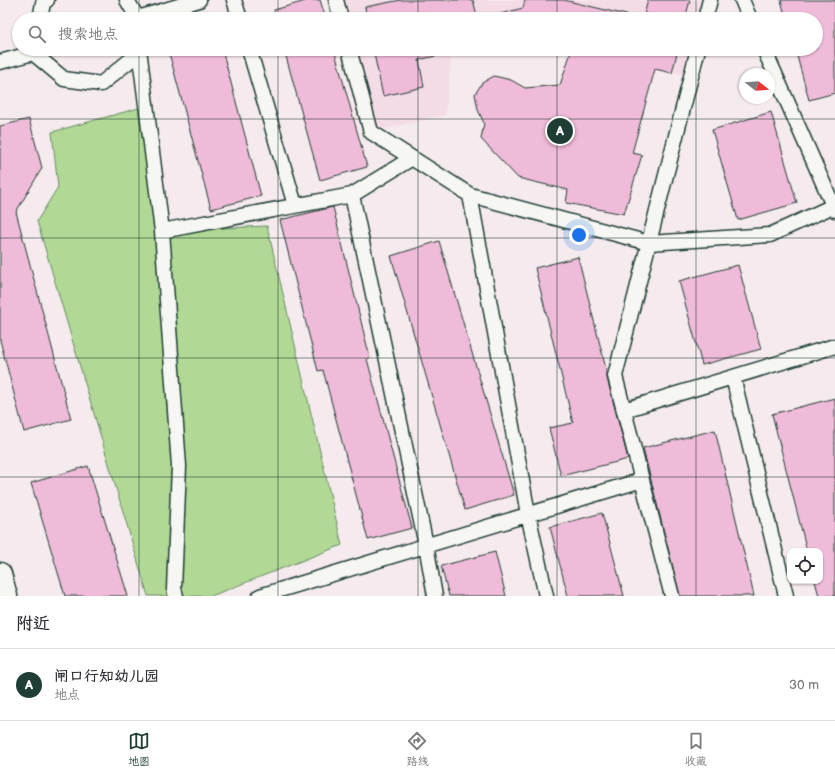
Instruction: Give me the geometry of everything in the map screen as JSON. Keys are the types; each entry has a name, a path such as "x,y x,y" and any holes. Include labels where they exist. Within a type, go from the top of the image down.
{"main road":[{"path":"0,574 6,596"}],"lane":[{"path":"41,12 43,3 47,0"},
{"path":"127,0 134,12"},
{"path":"158,12 199,0"},
{"path":"234,0 238,12"},
{"path":"336,0 339,12"},
{"path":"707,12 710,0"},
{"path":"742,0 747,12"},
{"path":"0,62 19,56"},
{"path":"39,56 64,79 101,84 133,56"},
{"path":"140,56 162,231 179,466 174,589 176,596"},
{"path":"251,56 295,205"},
{"path":"351,56 371,132 470,195 649,243 770,235 834,208 767,56"},
{"path":"672,596 615,376 696,56"},
{"path":"162,231 352,194 412,158"},
{"path":"352,194 426,545 435,596"},
{"path":"470,195 528,514 546,596"},
{"path":"624,410 835,346"},
{"path":"733,377 786,596"},
{"path":"260,596 293,591 426,545 642,480"}],"shaded area":[{"path":"336,0 710,0 707,12 339,12"},
{"path":"351,56 452,56 445,115 371,132"},
{"path":"604,56 696,56 691,76"}],"green space":[{"path":"146,106 162,231 267,226 342,545 211,596 148,596 37,221 58,187 52,132"}],"building":[{"path":"309,0 320,0 324,12 274,12 274,10"},
{"path":"401,0 473,0 476,12 366,12 365,7"},
{"path":"525,0 564,0 614,12 508,12 523,8"},
{"path":"648,0 690,0 687,12 645,12"},
{"path":"781,0 835,0 835,93 809,100 797,56 823,56 823,12 784,12"},
{"path":"170,56 224,56 261,196 211,209"},
{"path":"286,56 336,56 367,167 320,180"},
{"path":"374,56 435,56 419,60 424,87 383,96"},
{"path":"570,56 676,56 672,73 655,69 632,153 642,155 624,214 566,203 568,190 518,178 481,139 484,123 478,110 475,94 482,83 494,76 511,80 525,88 560,85"},
{"path":"771,112 797,203 738,220 712,130"},
{"path":"29,119 42,168 16,212 71,419 24,432 0,340 0,126"},
{"path":"333,207 370,358 367,359 412,528 368,540 323,370 318,371 280,220"},
{"path":"439,241 514,495 465,510 391,256"},
{"path":"578,257 628,459 561,476 549,428 573,423 535,268"},
{"path":"738,265 761,349 702,365 679,281"},
{"path":"835,398 835,596 819,596 816,584 823,584 823,548 806,548 772,414"},
{"path":"715,430 754,596 680,596 643,448"},
{"path":"88,466 128,596 65,596 31,483"},
{"path":"602,513 624,596 568,596 550,527"},
{"path":"495,552 506,596 449,596 441,566"}],"place":[{"name":"闸口行知幼儿园","path":"560,131"}]}
